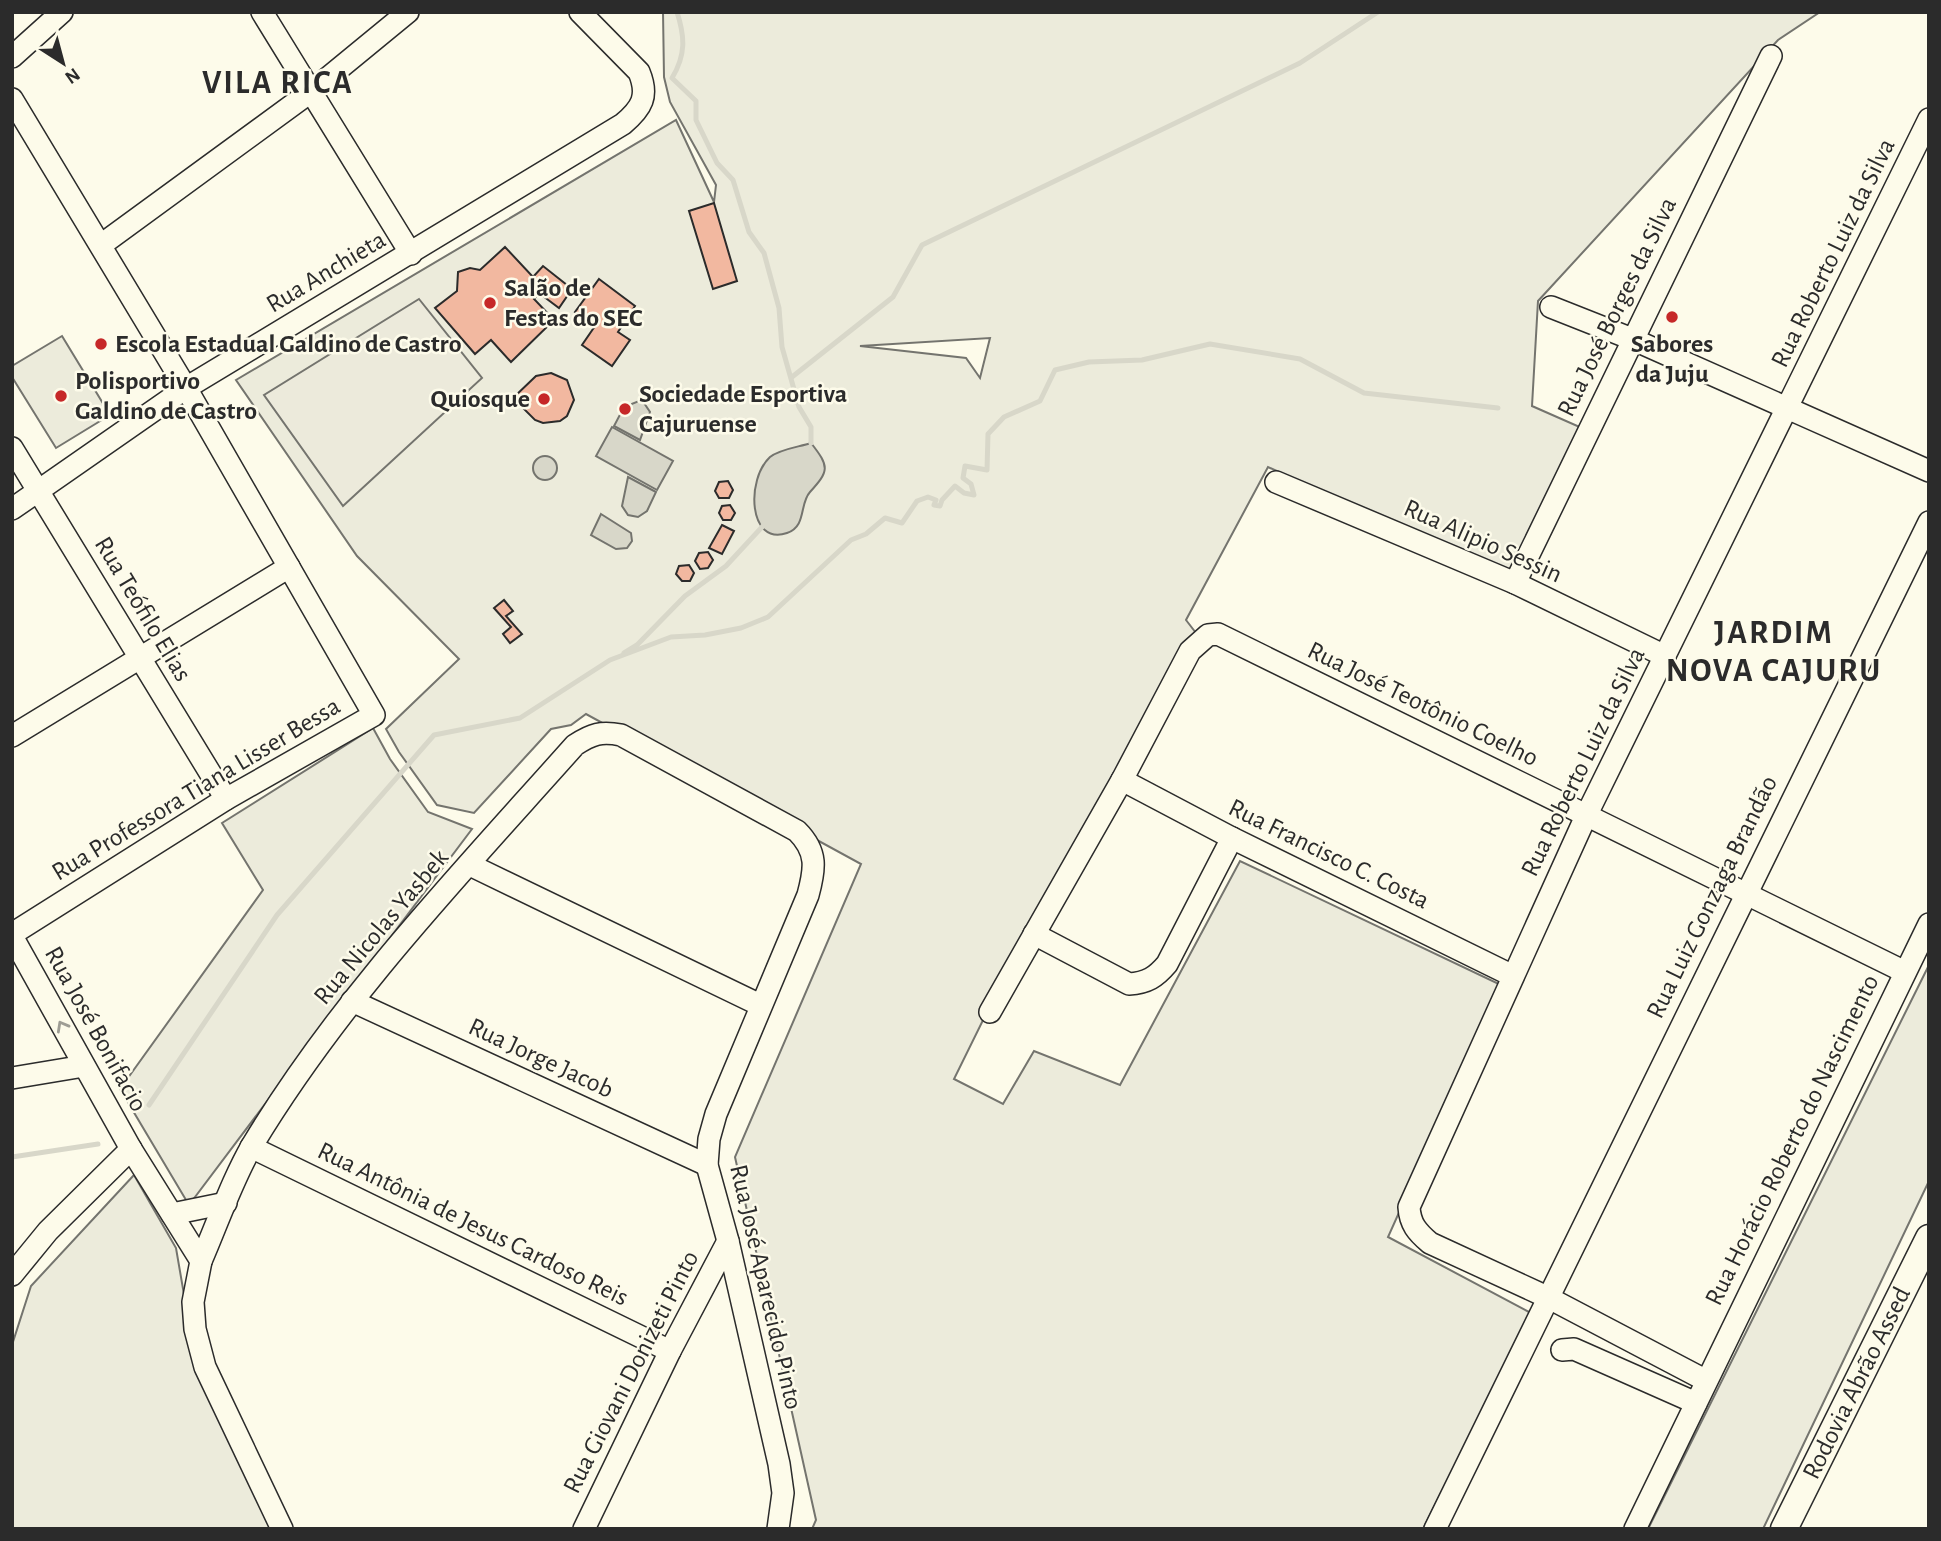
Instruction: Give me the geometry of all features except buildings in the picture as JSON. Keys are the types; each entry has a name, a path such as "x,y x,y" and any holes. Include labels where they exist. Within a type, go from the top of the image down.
{"main road":[{"name":"Rodovia Abrão Assed","path":"1784,1529 1929,1238"}],"street":[{"path":"12,57 62,12"},
{"path":"262,12 313,90 411,254"},
{"path":"101,245 313,90 408,12"},
{"name":"Rua Anchieta","path":"12,509 186,387 566,161 637,112 644,100 644,85 639,72 580,12"},
{"name":"Rua José Borges da Silva","path":"1515,583 1771,56"},
{"path":"12,99 186,387 289,567 12,736"},
{"name":"Rua Roberto Luiz da Silva","path":"1547,1297 1430,1243 1417,1232 1409,1219 1409,1207 1586,816 1929,119"},
{"path":"1551,307 1632,339 1929,471"},
{"name":"Rua Teófilo Elias","path":"12,448 226,799"},
{"name":"Rua Alipio Sessin","path":"1276,482 1515,583 1664,656"},
{"name":"Rua Luiz Gonzaga Brandão","path":"1435,1529 1929,522"},
{"name":"Rua Professora Tiana Lisser Bessa","path":"12,935 226,799 374,715 289,567"},
{"name":"Rua José Teotônio Coelho","path":"1122,780 1190,651 1208,635 1218,634 1905,972"},
{"name":"Rua Nicolas Yasbek","path":"282,1529 205,1367 195,1329 193,1302 201,1261 251,1147 300,1071 352,1001 575,745 604,731 621,735"},
{"name":"Rua José Aparecido Pinto","path":"621,735 797,831 813,852 815,867 808,895 716,1114 709,1139 707,1165 728,1241 779,1464 783,1493 778,1529"},
{"path":"990,1012 1122,780"},
{"name":"Rua Francisco C. Costa","path":"1122,780 1232,838 1513,976"},
{"path":"1034,934 1129,984 1143,983 1156,976 1167,964 1232,838"},
{"path":"470,865 760,1005"},
{"name":"Rua Horácio Roberto do Nascimento","path":"1635,1529 1929,923"},
{"name":"Rua José Bonifacio","path":"12,935 131,1149 201,1261"},
{"name":"Rua Jorge Jacob","path":"352,1001 707,1165"},
{"path":"12,1078 83,1066"},
{"name":"Rua Antônia de Jesus Cardoso Reis","path":"251,1147 670,1350"},
{"path":"12,1275 48,1231 131,1149"},
{"path":"172,1214 226,1203"},
{"name":"Rua Giovani Donizeti Pinto","path":"584,1529 670,1350 728,1241"},
{"path":"1547,1297 1705,1380"},
{"path":"1562,1350 1574,1349 1696,1403"}],"shaded area":[{"path":"663,12 1820,12 1778,40 1538,301 1532,406 1582,428 1520,562 1503,573 1268,467 1186,620 1196,633 1023,939 954,1079 1003,1104 1034,1051 1120,1085 1240,861 1501,985 1388,1237 1531,1313 1423,1529 812,1529 816,1520 735,1157 861,864 586,714 571,725 551,729 474,813 437,805 386,729 459,659 357,556 236,380 676,120 714,202 716,185 670,102 664,77","holes":["990,338 980,378 966,358 860,346"]},
{"path":"419,299 482,378 343,506 264,395"},
{"name":"Polisportivo Galdino de Castro","path":"62,336 110,415 56,448 12,377 12,366"},
{"path":"639,401 644,403 650,412 640,440 614,426 624,407"},
{"path":"612,427 673,461 657,490 596,456"},
{"path":"811,443 822,458 825,469 807,497 800,520 793,530 787,533 774,534 765,530 758,520 755,508 757,480 762,467 774,454"},
{"path":"545,456 554,459 557,468 554,477 545,480 536,477 533,468 536,459"},
{"path":"628,477 656,492 647,511 638,517 628,515 622,506"},
{"path":"601,514 631,533 632,541 627,548 616,549 591,535"},
{"path":"373,728 390,759 428,812 472,829 189,1205 120,1089 263,890 222,823"},
{"path":"1929,965 1929,1181 1763,1529 1648,1529"},
{"path":"134,1175 176,1248 194,1353 279,1529 12,1529 12,1345 31,1286"}],"waterway":[{"path":"677,12 683,46 672,78 696,101 696,120 717,163 733,180 749,232 764,253 779,308 782,347 799,407 811,427 811,443"},
{"path":"792,377 893,297 922,245 1300,63 1378,12"},
{"path":"149,1105 277,915 434,735 520,718 610,660 671,637 705,635 741,628 768,617 851,540 866,534 885,518 902,523 917,501 928,497 936,500 934,505 940,506 955,486 964,493 974,495 971,484 963,478 965,466 987,470 988,434 1004,417 1040,401 1055,370 1089,362 1142,360 1210,344 1300,359 1364,393 1498,408"},
{"path":"624,653 637,645 685,596 726,566 763,526"},
{"path":"12,1157 98,1144"}],"place":[{"name":"Salão de Festas do SEC","path":"490,303"},
{"name":"Sabores da Juju","path":"1672,317"},
{"name":"Escola Estadual Galdino de Castro","path":"101,344"},
{"name":"Polisportivo Galdino de Castro","path":"61,396"},
{"name":"Quiosque","path":"544,399"},
{"name":"Sociedade Esportiva Cajuruense","path":"625,409"}],"district":[{"name":"VILA RICA","path":"278,83"},
{"name":"JARDIM NOVA CAJURU","path":"1774,652"}]}
